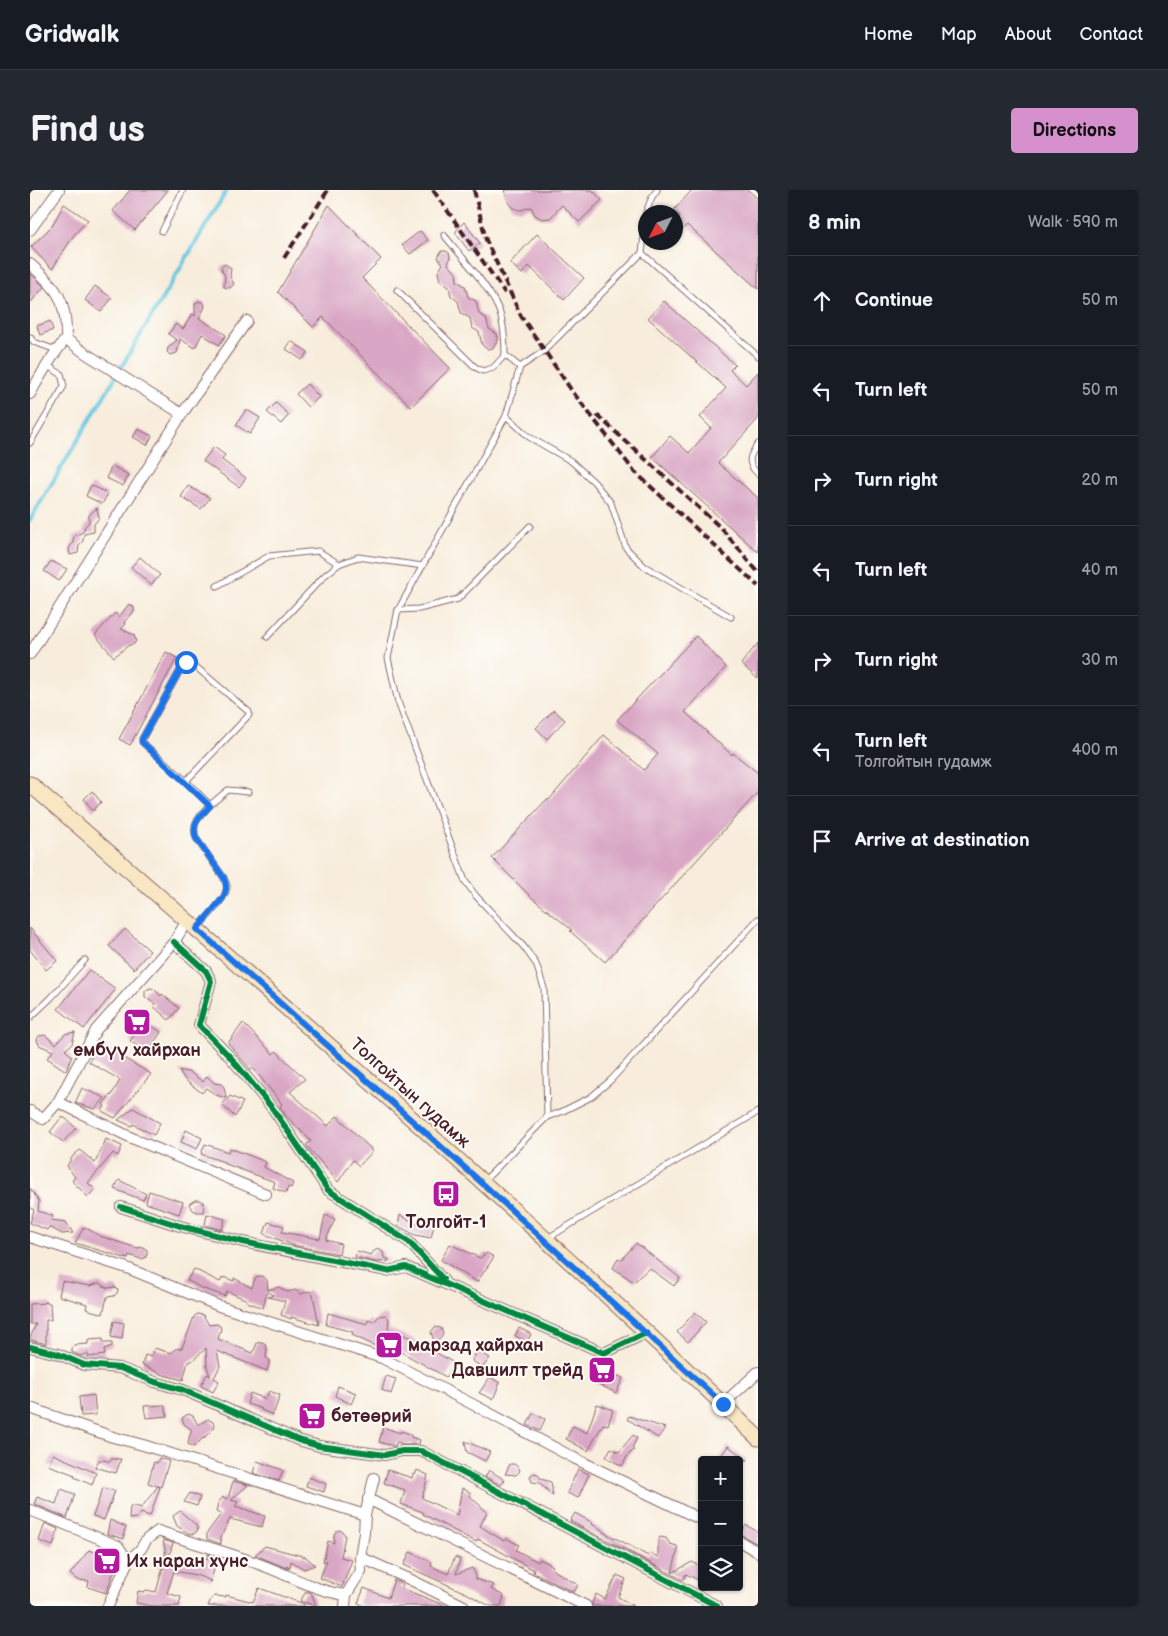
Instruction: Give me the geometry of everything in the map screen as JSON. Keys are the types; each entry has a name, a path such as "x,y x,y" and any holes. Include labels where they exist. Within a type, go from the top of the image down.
{"main road":[{"name":"Толгойтын гудамж","path":"30,784 192,925 482,1183 758,1438"}],"street":[{"path":"30,230 59,190"},
{"path":"30,264 60,295 67,321 66,339 46,364 30,394"},
{"path":"30,654 182,414 247,321"},
{"path":"66,339 85,354 182,414"},
{"path":"30,1111 43,1119 58,1102 96,1030 174,942 192,925"},
{"path":"174,942 206,971 211,981 199,1025 231,1058 273,1109 328,1190 409,1242 446,1283"},
{"path":"58,1102 134,1139 266,1194"},
{"path":"121,1207 180,1226 243,1242 387,1271 406,1266 604,1353 646,1333"},
{"path":"30,1237 127,1268 219,1306 382,1358 574,1458 698,1518"},
{"path":"30,1347 58,1354 84,1365 120,1368 155,1382 183,1390 298,1440 319,1446 385,1455 402,1451 421,1451 717,1606"},
{"path":"723,1404 758,1372"},
{"path":"30,1408 113,1437 365,1514"},
{"path":"345,1606 346,1595 360,1571 365,1514 374,1478"},
{"path":"368,1499 586,1606"},
{"path":"30,1510 118,1546 128,1561"},
{"path":"110,1606 128,1561 140,1550 146,1539 158,1531 258,1563 336,1594 346,1595"},
{"path":"743,1543 758,1552"},
{"path":"360,1557 464,1606"}],"lane":[{"path":"162,230 184,190"},
{"path":"649,205 656,190"},
{"path":"397,290 475,367 483,371 493,368 505,355 505,338 498,309 484,286 444,235"},
{"path":"547,1117 544,988 536,964 524,947 476,896 465,881 398,702 388,658 398,610 506,416 520,367 544,351 642,253 642,250"},
{"path":"642,253 758,356"},
{"path":"30,337 34,342 56,350"},
{"path":"505,355 520,367"},
{"path":"30,443 64,386 61,374 46,364"},
{"path":"506,416 529,438 571,461 594,482 611,503 626,548 644,566 731,617"},
{"path":"758,444 752,453 750,461 752,469 758,474"},
{"path":"398,610 419,609 458,599 530,526"},
{"path":"217,586 269,556 318,551 339,564"},
{"path":"267,637 324,576 339,564 358,557 422,566"},
{"path":"186,781 250,712 189,661 183,665 142,742 186,781 210,806"},
{"path":"192,925 223,898 227,885 196,838 193,830 195,823 228,790 248,792"},
{"path":"482,1183 547,1117 591,1097 611,1080 758,919"},
{"path":"30,1018 85,960"},
{"path":"545,1240 758,1112"}],"building":[{"path":"130,190 168,190 135,230 113,211"},
{"path":"504,190 592,190 602,200 579,222 562,205 550,218 542,219 535,215 531,207 521,210 513,208 509,204"},
{"path":"692,190 748,190 758,199 758,289 687,225 683,229 683,205 678,205"},
{"path":"64,204 88,220 74,235 52,269 31,247 52,226"},
{"path":"329,205 381,259 362,278 450,368 411,407 323,317 313,327 278,292"},
{"path":"464,222 480,243 469,251 456,234 456,231"},
{"path":"420,231 428,240 410,254 402,245"},
{"path":"537,234 584,278 564,300 529,266 522,274 510,263"},
{"path":"441,251 449,253 448,264 456,273 457,281 465,286 468,297 476,301 479,314 486,318 489,329 497,334 498,340 493,348 487,349 482,345 479,332 472,328 470,318 461,313 458,301 451,296 449,287 440,281 438,272 443,264 438,258"},
{"path":"225,264 231,268 230,277 234,284 230,288 224,287 225,276 221,269"},
{"path":"30,273 44,287 30,303"},
{"path":"95,286 112,298 101,312 85,300"},
{"path":"199,301 204,303 205,307 199,318 226,335 219,345 202,334 195,348 180,339 177,353 170,355 167,352 168,348 177,340 168,334 176,324 183,329 192,314 195,316 195,304"},
{"path":"664,301 735,365 730,370 746,385 758,372 758,419 718,463 758,498 758,552 652,457 670,436 689,453 711,428 700,417 726,388 648,318"},
{"path":"50,321 53,330 40,335 37,326"},
{"path":"291,341 308,352 302,360 286,349"},
{"path":"307,384 319,397 308,407 296,394"},
{"path":"276,403 289,415 281,424 267,412"},
{"path":"245,411 249,411 260,418 250,434 236,425"},
{"path":"138,429 152,436 147,445 133,437"},
{"path":"214,447 225,455 222,460 246,478 239,487 203,461"},
{"path":"112,466 129,475 123,486 106,478"},
{"path":"91,485 108,494 102,504 86,496"},
{"path":"188,486 210,498 201,509 181,497"},
{"path":"97,508 99,518 94,524 94,532 84,534 78,553 70,555 69,549 74,536 83,532 89,522 89,515"},
{"path":"140,557 160,575 151,585 131,567"},
{"path":"51,561 67,569 59,581 44,571"},
{"path":"129,604 134,607 134,612 124,622 126,624 121,629 134,635 136,641 114,657 95,635 115,613 119,617"},
{"path":"696,636 726,667 685,712 732,755 733,753 758,773 758,792 605,962 570,931 572,930 531,897 492,858 547,799 549,800 604,735 644,770 658,754 617,720"},
{"path":"758,643 758,679 741,664"},
{"path":"166,652 177,658 130,745 119,739"},
{"path":"554,710 565,720 547,739 536,728"},
{"path":"92,791 101,802 93,811 84,799"},
{"path":"30,928 57,961 46,970 30,950"},
{"path":"125,929 150,951 134,969 109,946"},
{"path":"89,970 116,989 84,1029 58,1009"},
{"path":"150,988 154,989 161,996 162,994 179,1008 169,1020 153,1006 155,1004 145,997 145,991"},
{"path":"243,1023 273,1054 276,1051 305,1079 290,1092 328,1126 337,1116 373,1151 359,1166 353,1160 338,1182 306,1145 311,1141 286,1116 280,1106 282,1104 253,1068 251,1070 228,1043"},
{"path":"149,1024 161,1032 147,1053 130,1041 141,1026"},
{"path":"75,1032 72,1044 65,1050 72,1056 66,1071 47,1058 53,1051 39,1045 37,1040 39,1036 45,1035 56,1044 65,1034"},
{"path":"98,1043 151,1074 115,1118 102,1111 105,1106 103,1104 111,1096 120,1080 89,1062"},
{"path":"179,1070 191,1073 203,1082 207,1076 214,1083 221,1084 224,1087 226,1098 216,1095 206,1088 202,1093 185,1080"},
{"path":"82,1088 105,1098 95,1109 75,1103"},
{"path":"230,1096 243,1102 235,1117 222,1105"},
{"path":"133,1108 160,1123 154,1135 133,1124 132,1126 118,1120"},
{"path":"61,1118 65,1118 76,1128 63,1142 50,1132"},
{"path":"186,1130 202,1138 197,1149 181,1142"},
{"path":"106,1139 122,1146 118,1156 113,1153 88,1183 95,1189 88,1197 72,1181 75,1177 67,1166 73,1156 80,1150 95,1163"},
{"path":"205,1144 228,1152 230,1148 266,1162 264,1167 293,1183 291,1188 288,1187 286,1193 273,1188 275,1182 201,1154"},
{"path":"119,1180 146,1194 143,1200 114,1189"},
{"path":"30,1188 39,1201 38,1211 53,1216 51,1220 66,1222 73,1233 62,1234 49,1227 47,1230 30,1223 34,1210 30,1207"},
{"path":"149,1191 183,1202 179,1214 146,1203"},
{"path":"195,1200 203,1202 204,1212 193,1210 189,1204"},
{"path":"207,1214 225,1219 222,1230 205,1225"},
{"path":"325,1215 335,1219 326,1240 341,1244 339,1254 293,1245 264,1234 268,1222 284,1226 282,1232 320,1239"},
{"path":"400,1215 417,1224 434,1225 431,1238 415,1235 398,1226"},
{"path":"84,1227 100,1236 137,1248 143,1247 147,1250 147,1255 141,1259 129,1255 128,1259 75,1243"},
{"path":"636,1243 680,1278 674,1286 649,1268 634,1282 613,1268 618,1258 621,1260"},
{"path":"450,1244 480,1258 487,1253 494,1257 477,1282 441,1260"},
{"path":"378,1249 383,1252 384,1258 389,1259 389,1261 376,1262 355,1257 357,1251 371,1255"},
{"path":"194,1269 220,1282 223,1277 234,1281 234,1278 252,1288 255,1278 262,1276 267,1280 268,1290 279,1287 287,1292 295,1290 301,1294 309,1291 313,1295 319,1325 281,1315 285,1301 268,1297 273,1295 267,1291 263,1308 227,1291 225,1296 201,1288 187,1280"},
{"path":"62,1281 90,1286 99,1283 107,1288 115,1287 118,1290 114,1296 107,1297 103,1314 86,1309 87,1304 59,1296"},
{"path":"46,1301 46,1303 50,1303 51,1320 46,1320 46,1344 31,1340 30,1338 36,1324 30,1324 30,1304 45,1303"},
{"path":"695,1312 706,1322 688,1342 677,1332"},
{"path":"328,1313 367,1324 368,1320 374,1322 379,1316 385,1315 389,1319 388,1329 411,1338 454,1363 446,1377 385,1343 382,1349 352,1335 353,1332 326,1325"},
{"path":"197,1314 203,1315 209,1325 217,1324 220,1326 218,1339 253,1353 257,1343 264,1343 267,1348 266,1358 270,1360 267,1371 217,1351 220,1366 214,1378 219,1381 213,1392 201,1386 207,1374 210,1376 207,1367 206,1348 188,1362 183,1380 164,1375 142,1365 145,1355 151,1357 154,1348 171,1353 175,1349 182,1348 194,1317"},
{"path":"114,1321 124,1323 122,1339 111,1337"},
{"path":"435,1327 441,1328 443,1333 441,1338 434,1341 431,1332"},
{"path":"519,1328 531,1334 527,1342 515,1336"},
{"path":"103,1339 103,1343 112,1343 112,1346 104,1349 105,1355 88,1357 88,1353 80,1356 72,1352 72,1348 75,1345 88,1344 88,1340"},
{"path":"477,1351 490,1358 483,1367 472,1361"},
{"path":"598,1366 623,1378 616,1393 592,1381"},
{"path":"386,1376 396,1379 391,1394 382,1390"},
{"path":"490,1377 500,1383 493,1399 479,1393"},
{"path":"338,1386 356,1393 351,1404 335,1396"},
{"path":"269,1391 280,1395 273,1415 247,1404 250,1393 266,1399"},
{"path":"94,1395 96,1415 81,1416 79,1397"},
{"path":"597,1404 613,1410 608,1425 603,1424 588,1451 566,1439 573,1426 587,1433"},
{"path":"164,1405 168,1416 146,1418 144,1406"},
{"path":"533,1413 545,1419 540,1431 527,1425"},
{"path":"188,1414 193,1416 198,1425 208,1419 215,1426 194,1447 188,1444 192,1430 184,1424 182,1418"},
{"path":"629,1416 665,1428 658,1438 627,1419"},
{"path":"383,1427 400,1433 401,1431 410,1434 411,1437 420,1440 419,1444 397,1442 393,1446 379,1442"},
{"path":"633,1435 637,1438 632,1448 634,1450 628,1455 622,1466 606,1457 611,1448 619,1452"},
{"path":"465,1441 490,1452 485,1461 467,1452"},
{"path":"728,1446 742,1456 721,1456"},
{"path":"53,1454 96,1473 92,1485 74,1477 75,1475 48,1465"},
{"path":"159,1458 169,1461 161,1487 148,1483 154,1462 157,1463"},
{"path":"110,1459 121,1459 116,1473 95,1467 99,1460 110,1462"},
{"path":"257,1461 283,1470 279,1481 253,1473"},
{"path":"510,1464 514,1464 519,1468 520,1471 516,1475 505,1474"},
{"path":"578,1469 589,1474 578,1498 567,1493"},
{"path":"388,1470 412,1478 417,1470 428,1475 422,1498 457,1515 462,1488 471,1493 470,1496 487,1512 480,1526 504,1541 506,1538 519,1545 516,1550 538,1562 540,1559 553,1566 552,1569 578,1585 574,1592 533,1572 534,1570 478,1539 476,1542 423,1514 423,1512 401,1504 405,1490 384,1483"},
{"path":"489,1470 505,1480 501,1485 485,1477"},
{"path":"534,1473 538,1474 541,1479 551,1482 553,1496 540,1483 532,1482 530,1476"},
{"path":"309,1477 326,1484 324,1492 306,1486"},
{"path":"233,1481 248,1485 231,1500 238,1502 235,1506 265,1516 262,1527 230,1519 221,1537 221,1544 207,1539 207,1533 221,1514 216,1512 218,1503 223,1497 228,1499"},
{"path":"158,1486 160,1487 150,1516 141,1513 137,1518 129,1519 130,1506 141,1508"},
{"path":"103,1488 115,1491 104,1520 93,1516"},
{"path":"61,1489 75,1494 67,1518 34,1504 37,1497 56,1504"},
{"path":"190,1493 200,1497 197,1506 184,1502"},
{"path":"180,1511 196,1525 198,1530 194,1534 188,1533 177,1526 173,1516"},
{"path":"575,1513 593,1523 603,1532 648,1556 650,1553 658,1557 658,1540 660,1537 666,1538 670,1544 677,1546 678,1549 672,1573 692,1562 698,1565 698,1580 686,1574 683,1580 570,1521"},
{"path":"110,1520 126,1527 124,1539 107,1534"},
{"path":"45,1523 58,1529 53,1546 39,1541"},
{"path":"746,1525 758,1532 758,1541 756,1543 743,1536 743,1530"},
{"path":"338,1530 342,1531 345,1535 341,1557 352,1560 342,1587 320,1578 327,1560 323,1562 328,1541 334,1543 334,1534"},
{"path":"163,1540 173,1543 169,1556 200,1564 202,1557 208,1559 208,1554 218,1557 210,1583 209,1580 196,1575 174,1571 167,1593 181,1597 179,1606 152,1606 136,1603 138,1591 156,1592 163,1567 155,1565 158,1558 166,1555"},
{"path":"265,1546 306,1557 315,1565 304,1569 291,1561 290,1567 286,1565 289,1569 255,1555"},
{"path":"100,1548 114,1556 119,1565 114,1572 106,1593 88,1587 89,1581 77,1580 70,1574 89,1550 98,1553"},
{"path":"410,1552 432,1562 431,1566 448,1574 455,1557 460,1559 456,1574 472,1568 475,1573 475,1579 494,1585 491,1589 504,1596 501,1606 491,1606 404,1565"},
{"path":"617,1575 626,1579 618,1597 634,1606 593,1606 592,1603 596,1594 605,1599"},
{"path":"394,1580 403,1584 401,1588 446,1606 364,1606 358,1603 364,1588 388,1598"},
{"path":"259,1588 304,1604 304,1606 208,1606 214,1596 226,1597 226,1595 253,1602"},
{"path":"306,1592 312,1594 316,1606 300,1601"}],"waterway":[{"path":"30,520 227,190"}],"railway":[{"path":"284,258 328,190"},
{"path":"433,190 505,293"},
{"path":"474,190 486,240 521,316 572,391 634,471 758,586"},
{"path":"597,415 721,528 758,572"}],"cycle path":[{"path":"174,942 206,971 211,981 199,1025 231,1058 273,1109 328,1190 409,1242 443,1279"},
{"path":"121,1207 180,1226 243,1242 387,1271 406,1267 604,1353 646,1333"},
{"path":"30,1347 58,1354 84,1365 120,1368 155,1382 183,1390 298,1440 319,1446 385,1455 402,1451 421,1451 717,1606"}],"place":[{"name":"ембүү хайрхан","path":"137,1022"},
{"name":"Толгойт-1","path":"446,1194"},
{"name":"марзад хайрхан","path":"389,1345"},
{"name":"Давшилт трейд","path":"602,1370"},
{"name":"бөтөөрий","path":"312,1416"},
{"name":"Их наран хүнс","path":"107,1561"}],"route":[{"path":"186,662 142,742 186,781 210,806 195,823 193,830 196,838 227,885 223,898 197,929 482,1183 723,1404"}]}
